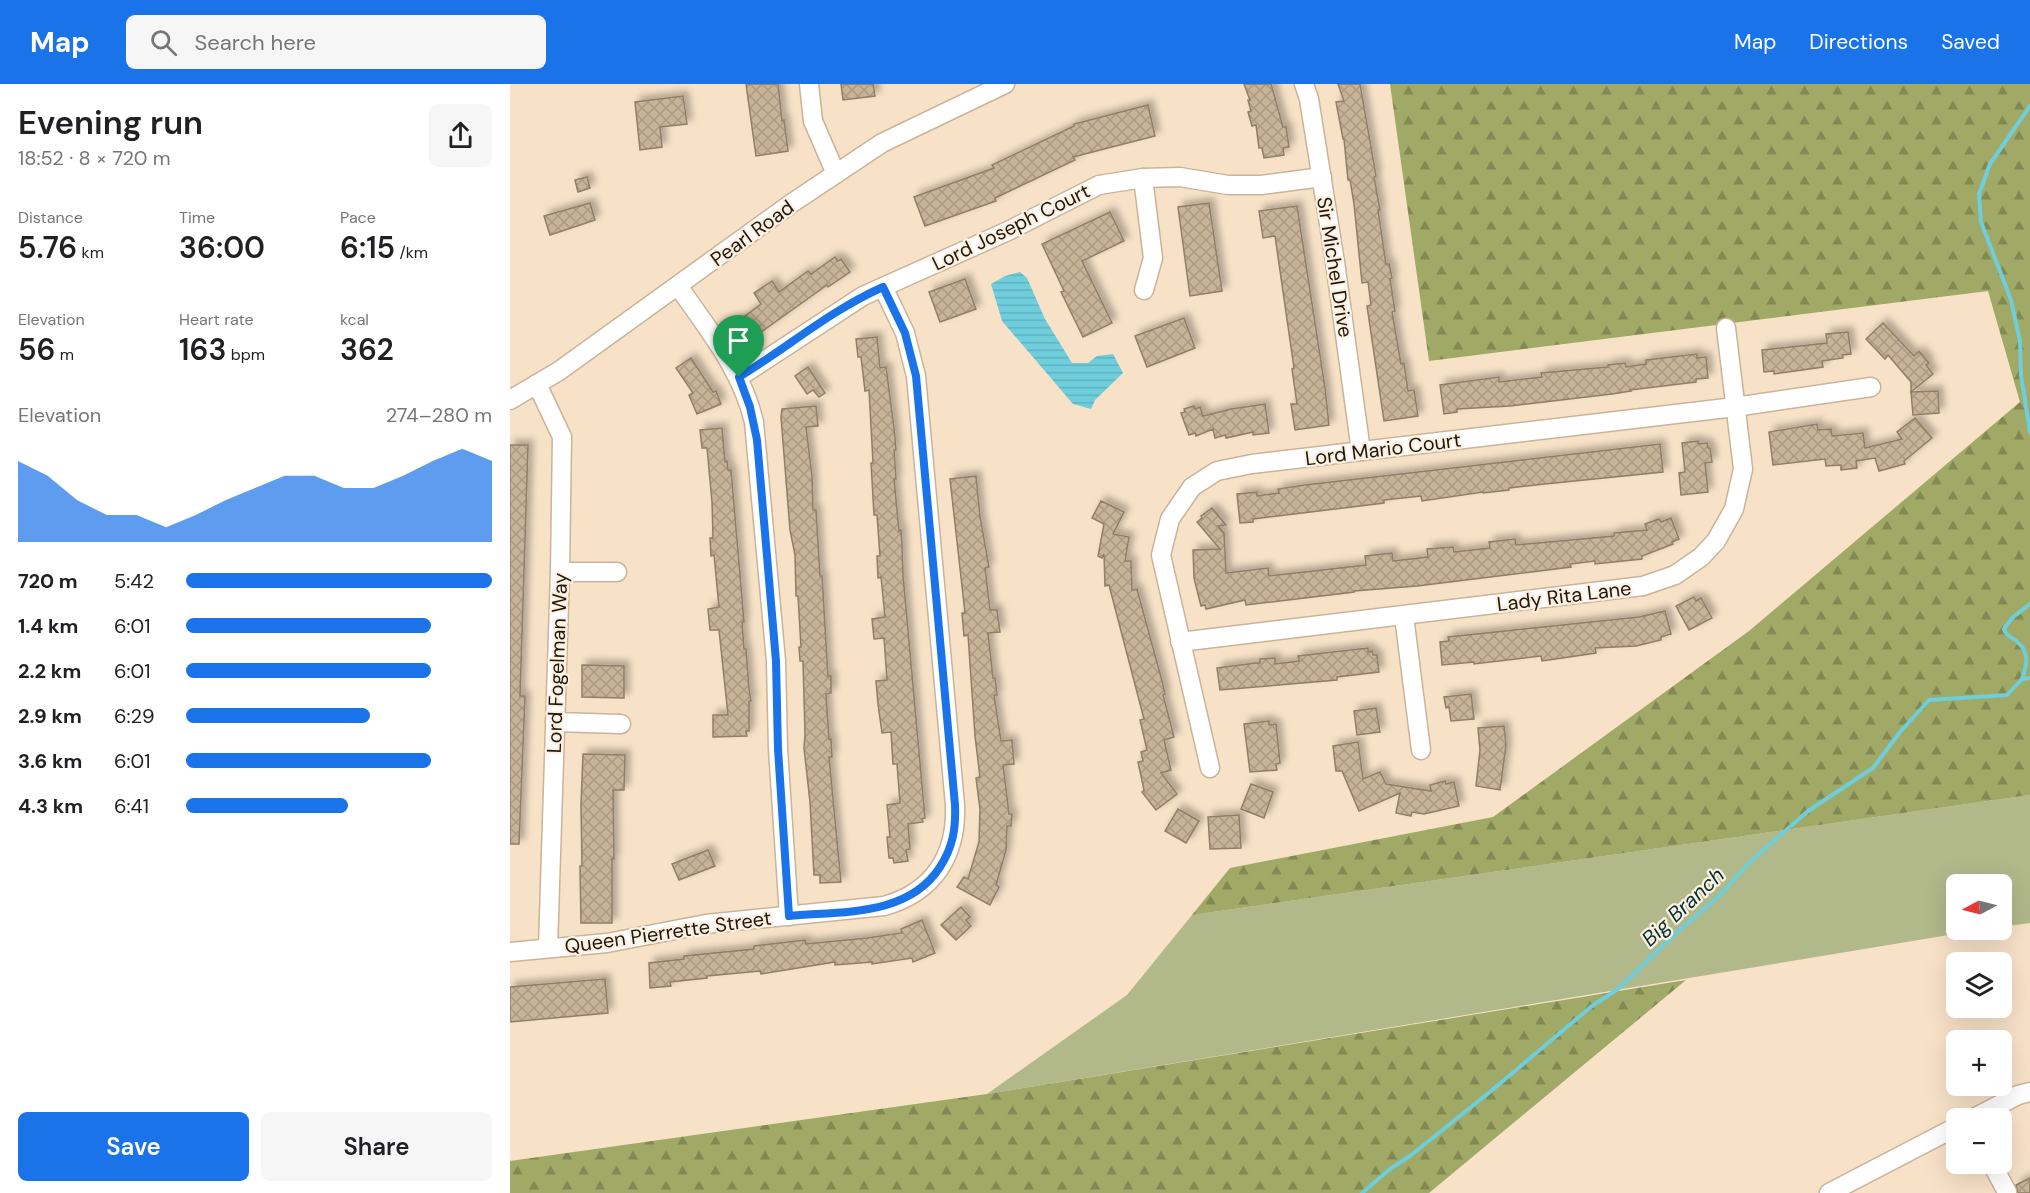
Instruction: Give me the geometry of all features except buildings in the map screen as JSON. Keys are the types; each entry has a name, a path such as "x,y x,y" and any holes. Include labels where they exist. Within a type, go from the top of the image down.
{"street":[{"path":"809,84 813,121 836,174"},
{"name":"Pearl Road","path":"510,400 559,371 792,203 882,143 1005,84"},
{"name":"Sir Michel Drive","path":"1304,84 1309,99 1337,273 1361,451"},
{"name":"Lord Joseph Court","path":"739,377 862,296 1008,231 1099,185 1143,178 1180,177 1228,184 1261,185 1322,177"},
{"path":"1143,178 1153,258 1144,290"},
{"path":"678,286 739,377 750,407 757,440 776,661 778,749 789,916"},
{"name":"Queen Pierrette Street","path":"510,952 628,940 667,930 706,924 874,908 904,900 931,880 945,860 954,834 955,805 916,376 905,333 883,287"},
{"name":"Lady Rita Lane","path":"1180,642 1643,586 1675,575 1701,557 1716,542 1734,509 1743,469 1726,328"},
{"name":"Lord Fogelman Way","path":"537,384 562,437 548,948"},
{"name":"Lord Mario Court","path":"1210,768 1161,555 1170,519 1192,487 1217,471 1252,464 1736,407 1871,387"},
{"path":"560,572 617,572"},
{"path":"1404,616 1421,750"},
{"path":"555,722 621,724"},
{"path":"1993,1108 2018,1095 2030,1092"},
{"path":"1828,1193 1946,1132"},
{"path":"1997,1174 2007,1192"}],"green space":[{"path":"1390,84 2030,84 2030,795 1192,915 1230,868 1493,817 1749,631 2020,402 1988,291 1429,361"},
{"path":"2030,795 2030,923 2012,925 2012,874 1946,874 1946,935 987,1094 1127,995 1192,915"},
{"path":"1686,980 1429,1193 510,1193 510,1161 987,1094"}],"water":[{"path":"1020,272 1027,278 1045,319 1072,363 1088,363 1097,356 1113,354 1123,373 1095,400 1091,409 1073,404 1002,321 991,284 1005,276"}],"waterway":[{"path":"2030,106 1990,164 1979,194 1981,222 2011,300 2020,341 2021,375 2030,432"},
{"path":"2022,679 2026,667 2025,652 2004,629 2012,618 2030,604"},
{"name":"Big Branch","path":"1362,1193 1491,1091 1592,1006 1618,989 1675,934 1719,896 1751,861 1808,811 1873,768 1900,732 1929,700 2007,695 2022,679 2030,678"}],"route":[{"path":"883,287 910,348 916,376 956,819 950,849 931,880 914,894 895,903 874,908 789,916 778,749 776,661 757,440 746,392 739,377 862,296 883,287"}]}
